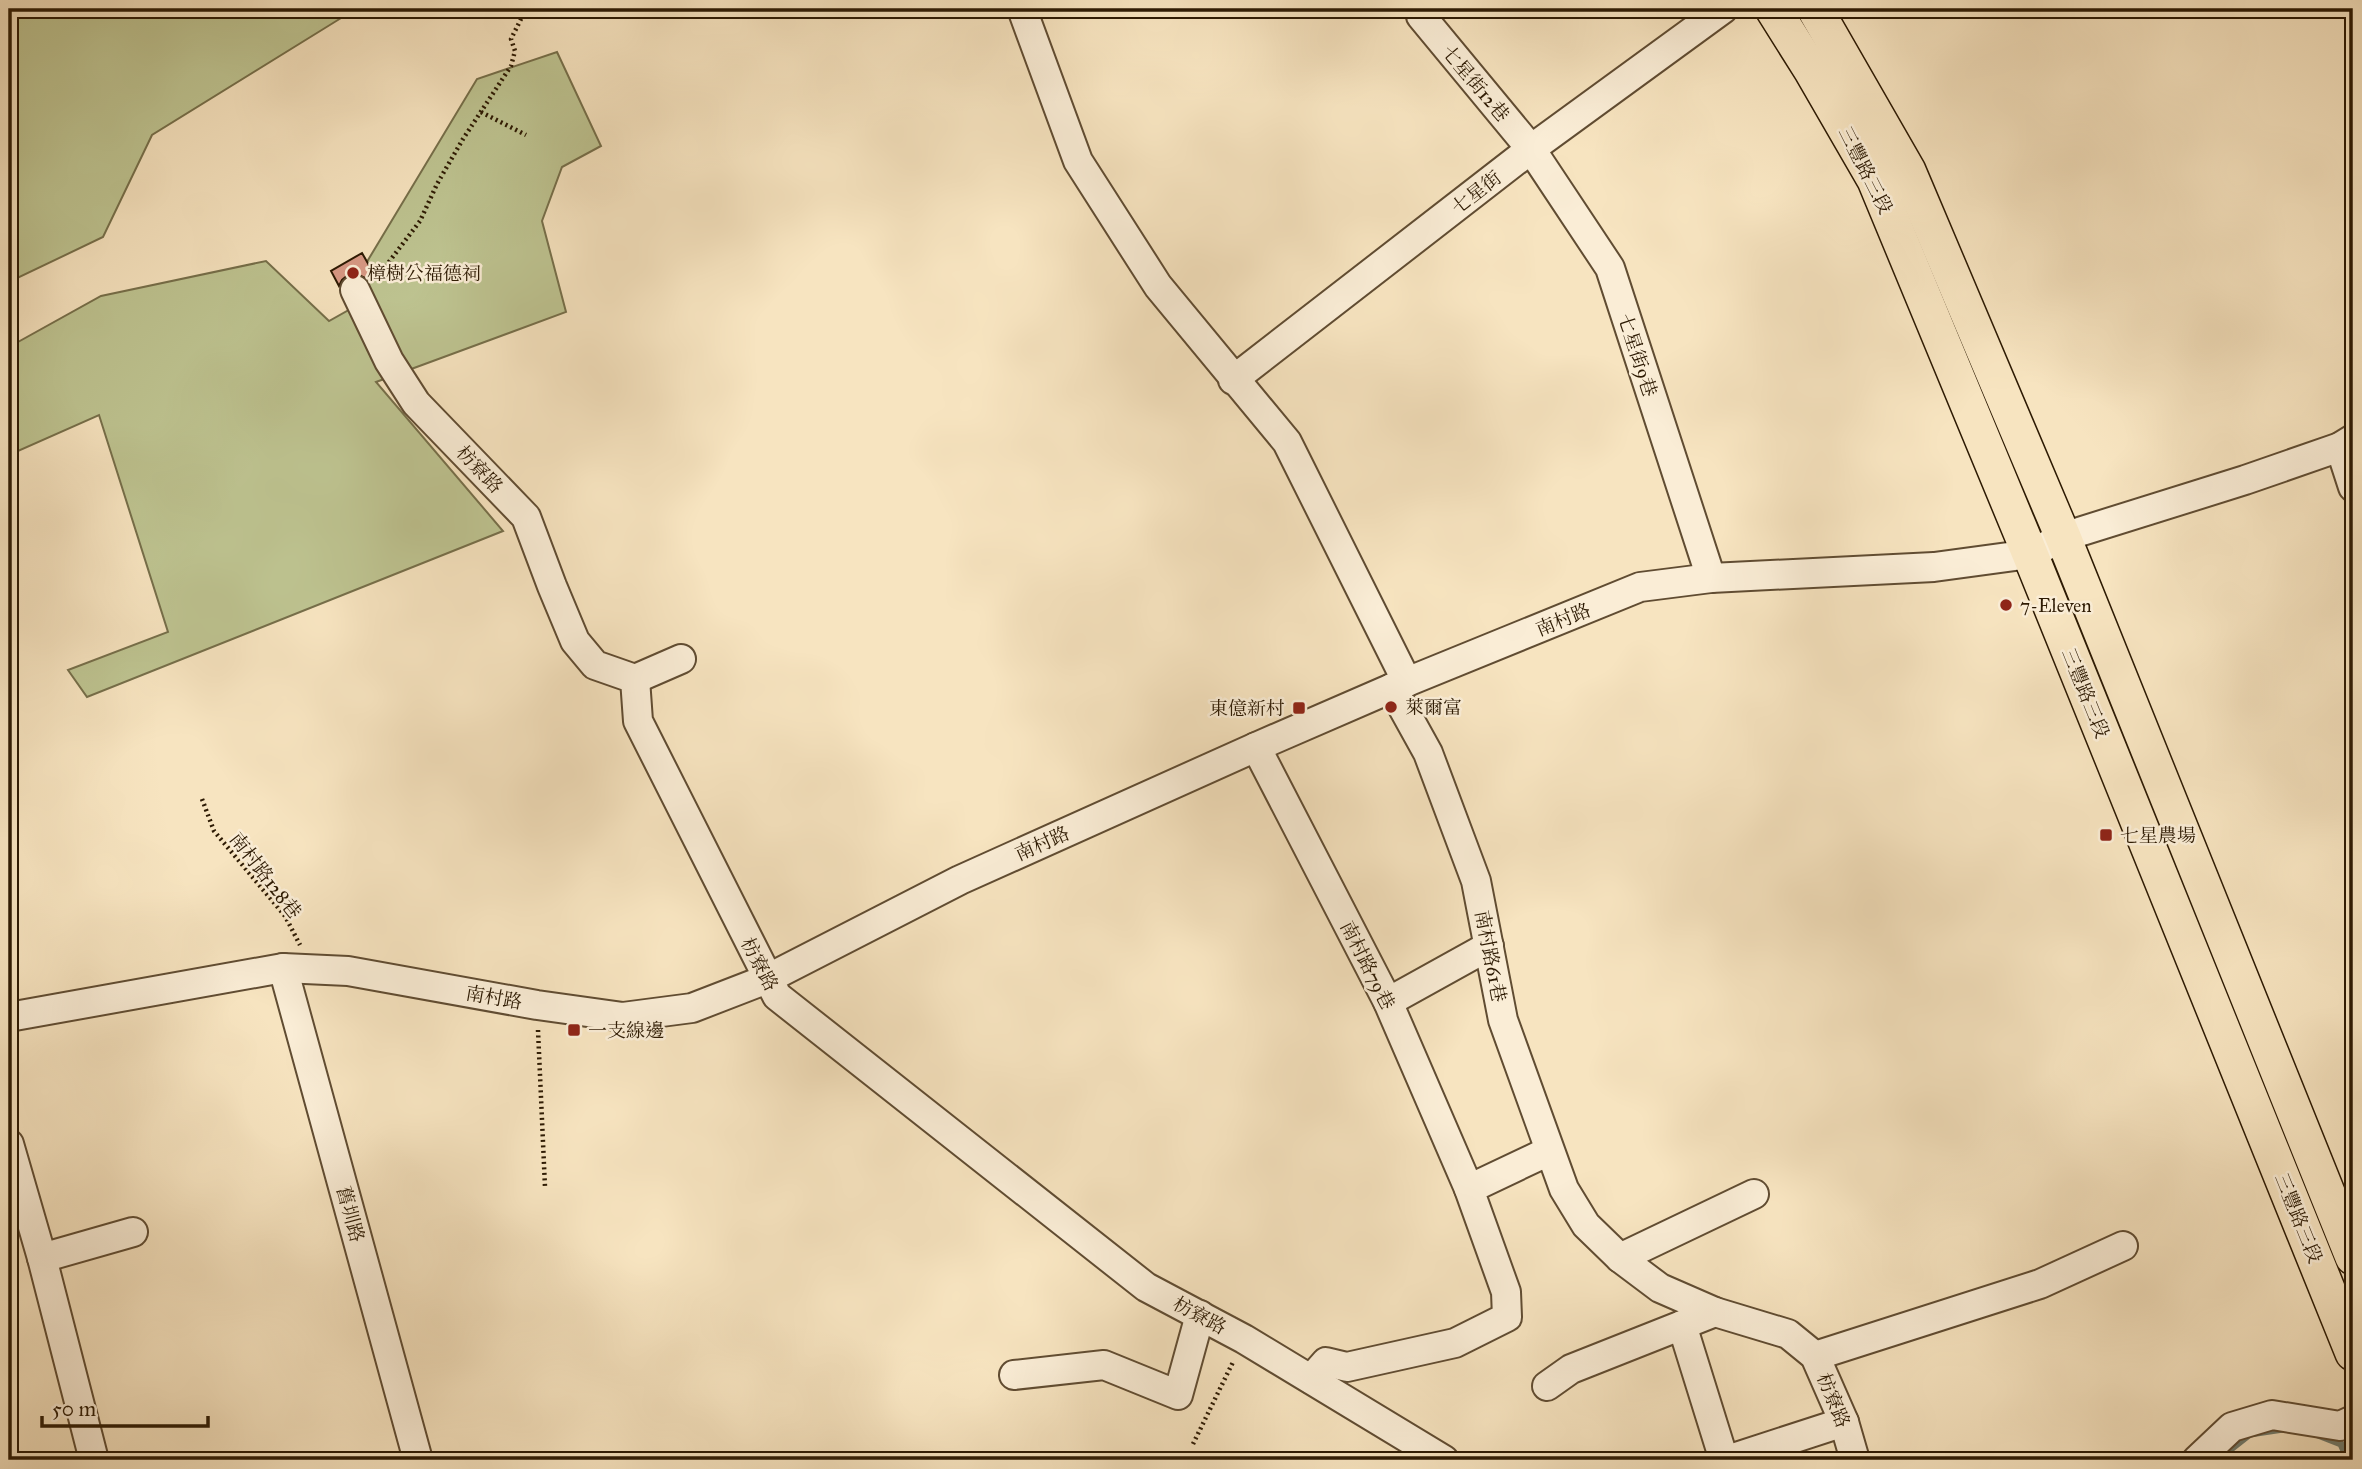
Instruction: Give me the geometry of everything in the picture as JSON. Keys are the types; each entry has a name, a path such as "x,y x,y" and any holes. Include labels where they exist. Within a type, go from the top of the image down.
{"main road":[{"name":"三豐路三段","path":"1773,9 1875,180 2031,554 2353,1353"},
{"name":"三豐路三段","path":"1815,9 1909,171 2063,537 2353,1257"}],"street":[{"name":"南村路61巷","path":"1022,9 1077,161 1158,286 1233,380 1287,442 1428,753 1476,881 1503,1020 1564,1189 1586,1225"},
{"name":"七星街","path":"1233,380 1531,149 1723,9"},
{"name":"七星街12巷","path":"1421,16 1531,149"},
{"name":"七星街9巷","path":"1531,149 1610,268 1711,578"},
{"name":"枋寮路","path":"355,289 389,361 416,402 526,517 575,641 594,665 635,679 638,721 766,979 777,996 1146,1287 1244,1339 1444,1460"},
{"name":"南村路","path":"9,1017 283,968 348,971 537,1005 623,1017 692,1008 766,979 960,880 1256,747 1399,685 1640,587 1711,578 1934,566 2031,554 2063,537 2245,480 2347,443"},
{"path":"2347,443 2353,486"},
{"path":"635,679 681,659"},
{"name":"南村路79巷","path":"1256,747 1388,1002 1469,1189 1506,1292 1507,1317 1455,1343 1348,1367 1326,1363 1311,1378"},
{"path":"1388,1002 1489,946"},
{"name":"舊圳路","path":"283,968 418,1460"},
{"path":"9,1144 42,1258 94,1460"},
{"path":"1469,1189 1549,1151"},
{"path":"1620,1258 1754,1194"},
{"name":"枋寮路","path":"1586,1225 1620,1258 1660,1288 1715,1312 1788,1334 1815,1356 1844,1422 1855,1460"},
{"path":"42,1258 133,1232"},
{"path":"1815,1356 2040,1284 2123,1246"},
{"path":"1547,1386 1571,1369 1715,1312"},
{"path":"1014,1375 1104,1365 1178,1395 1200,1315"},
{"path":"1682,1325 1726,1460 1844,1422"},
{"path":"2197,1460 2232,1427 2272,1415 2340,1426 2353,1420"}],"path":[{"path":"355,289 379,275 419,220 437,184 511,66 514,51 511,39 526,9"},
{"path":"481,112 526,135"},
{"name":"南村路128巷","path":"202,799 214,831 285,916 312,968"},
{"path":"537,1005 545,1187"},
{"path":"1193,1444 1244,1339"}],"green space":[{"path":"9,9 343,9 346,15 152,135 103,237 9,282"},
{"path":"557,52 601,146 562,167 542,221 566,312 376,382 503,531 87,697 68,670 168,632 99,415 9,455 9,347 101,296 266,261 329,321 361,303 356,280 477,79"}],"building":[{"name":"樟樹公福德祠","path":"362,253 374,274 367,279 357,274 348,275 339,286 331,271"}],"waterway":[{"path":"2217,1460 2250,1434 2283,1429"},
{"path":"2318,1435 2341,1444 2348,1460"}],"place":[{"name":"樟樹公福德祠","path":"353,273"},
{"name":"7-Eleven","path":"2006,605"},
{"name":"萊爾富","path":"1391,707"},
{"name":"東億新村","path":"1299,708"},
{"name":"七星農場","path":"2106,835"},
{"name":"一支線邊","path":"574,1030"}]}
